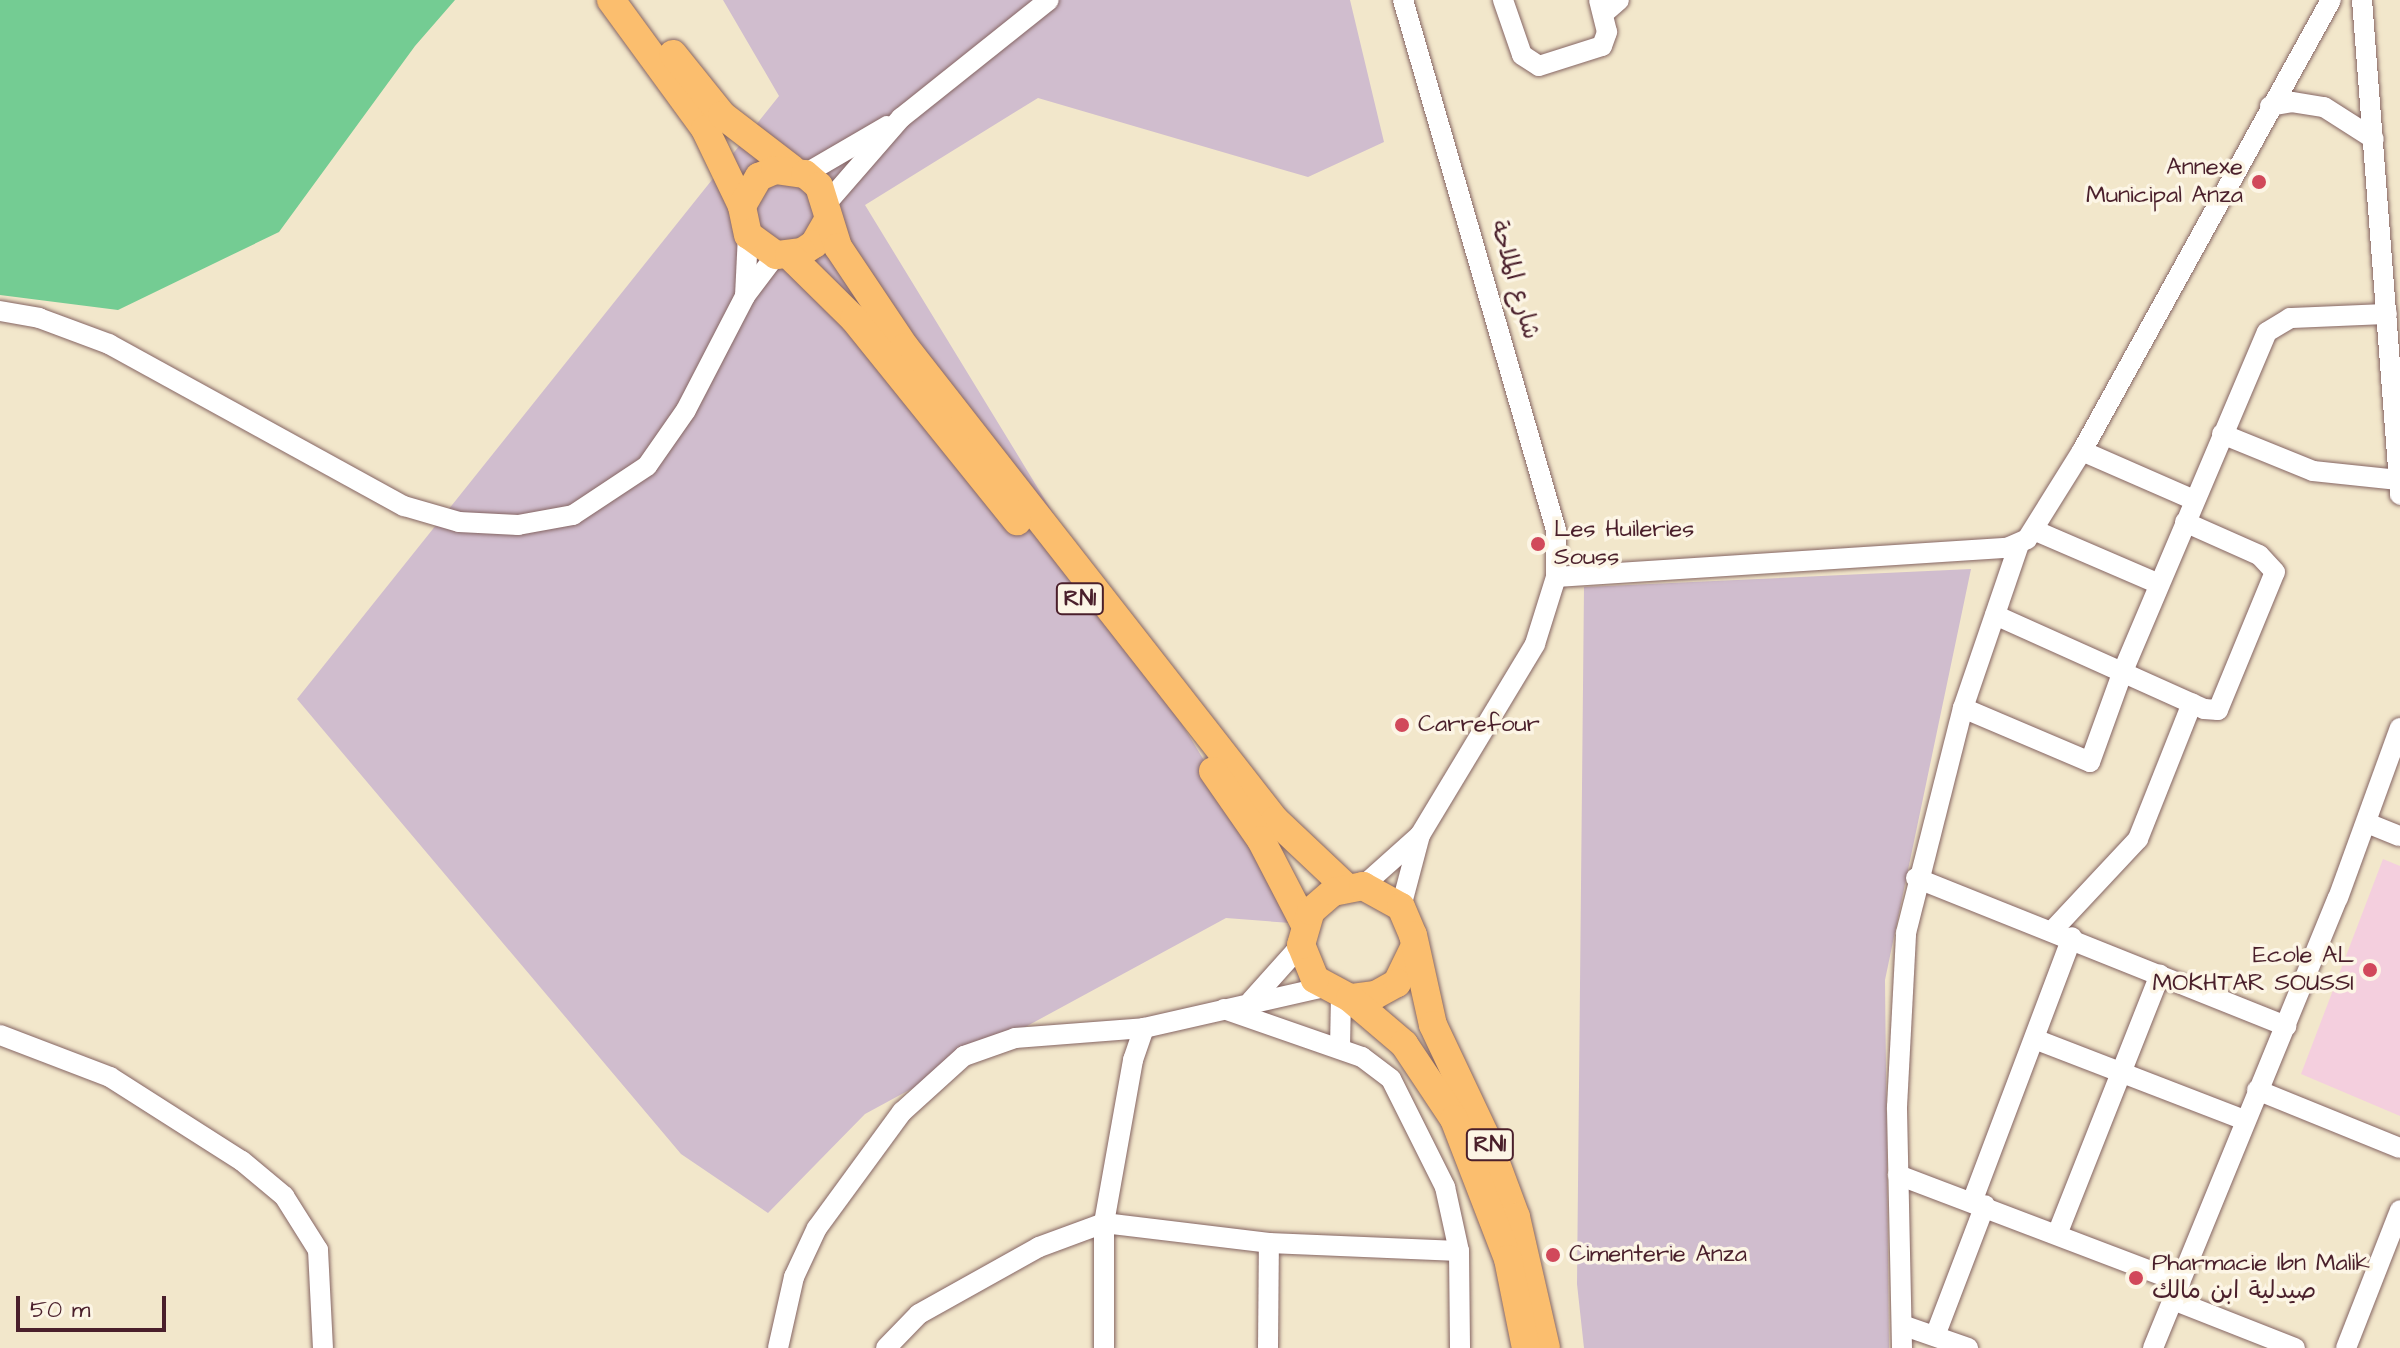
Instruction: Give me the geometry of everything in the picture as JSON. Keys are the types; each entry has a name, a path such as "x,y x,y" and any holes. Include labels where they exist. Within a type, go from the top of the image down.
{"highway":[{"path":"611,0 705,129 742,206 748,235"},
{"name":"RN1","path":"632,0 722,115 798,171 827,211 865,293 1275,820 1355,887 1401,907 1413,935 1413,950 1433,1025 1487,1139 1516,1217 1546,1348"},
{"path":"742,206 759,177 798,171"},
{"path":"783,255 814,244 827,211"},
{"name":"RN1","path":"748,235 783,255 876,345 1161,700 1249,821 1303,934 1308,968 1404,1044 1454,1119 1508,1259 1526,1348"},
{"path":"1303,934 1320,900 1355,887"},
{"path":"1338,994 1375,995 1397,983 1413,950"}],"street":[{"path":"798,171 901,118 1049,0"},
{"name":"شارع الملاحة","path":"1403,0 1556,530 1556,577 1535,644 1420,835"},
{"path":"1503,0 1522,55 1539,66 1602,46 1607,32 1607,5"},
{"path":"1556,577 2019,544 2036,531 2082,451 2331,0"},
{"path":"2222,434 2313,471 2399,487 2362,0"},
{"path":"2270,106 2292,102 2324,107 2374,139"},
{"path":"827,211 901,118"},
{"path":"745,296 748,235"},
{"path":"0,311 39,318 109,344 404,506 459,522 518,525 573,515 647,466 686,410 745,296 783,255"},
{"path":"1963,708 2090,762 2123,671 2253,356 2274,324 2290,318 2387,314"},
{"path":"2082,451 2194,500"},
{"path":"1995,615 2209,711 2222,706 2275,572 2259,555 2185,522"},
{"path":"2036,531 2159,584"},
{"path":"1902,1348 1899,1031 1916,878 1963,708 2019,544"},
{"path":"1935,1336 2037,1040 2062,934 2138,839 2192,703"},
{"path":"2153,1348 2367,823 2400,728"},
{"path":"2367,823 2400,836"},
{"path":"1355,887 1420,835"},
{"path":"1401,907 1420,835"},
{"path":"1916,878 2286,1026"},
{"path":"1251,1001 1303,934"},
{"path":"2058,1232 2119,1070 2160,974"},
{"path":"778,1348 794,1277 817,1228 902,1112 940,1072 986,1045 1015,1038 1144,1028 1251,1001 1338,994 1340,1048"},
{"path":"1224,1009 1340,1048 1391,1079 1445,1187 1459,1251 1460,1348"},
{"path":"1104,1348 1104,1223 1133,1060 1144,1028"},
{"path":"0,1035 110,1077 242,1161 284,1196 318,1250 323,1348"},
{"path":"2037,1040 2244,1120"},
{"path":"2257,1090 2400,1148"},
{"path":"1898,1175 2058,1232 2295,1348"},
{"path":"2346,1348 2400,1210"},
{"path":"886,1348 919,1314 1039,1247 1104,1223 1269,1243 1459,1251"},
{"path":"1268,1348 1269,1243"},
{"path":"1902,1325 1968,1348"}],"shaded area":[{"path":"723,0 1350,0 1384,142 1308,177 1038,98 865,205 1304,924 1226,918 865,1114 768,1213 681,1154 297,699 779,96"},
{"path":"1971,569 1885,980 1889,1348 1584,1348 1577,1284 1584,587"},
{"name":"Ecole AL MOKHTAR SOUSSI","path":"2383,859 2400,866 2400,1116 2301,1074"}],"green space":[{"path":"0,0 455,0 415,46 279,232 118,310 0,295"}],"place":[{"name":"Annexe Municipal Anza","path":"2259,182"},
{"name":"Les Huileries Souss","path":"1538,544"},
{"name":"Carrefour","path":"1402,725"},
{"name":"Ecole AL MOKHTAR SOUSSI","path":"2370,970"},
{"name":"Cimenterie Anza","path":"1553,1255"},
{"name":"Pharmacie Ibn Malik صيدلية ابن مالك","path":"2136,1278"}]}
